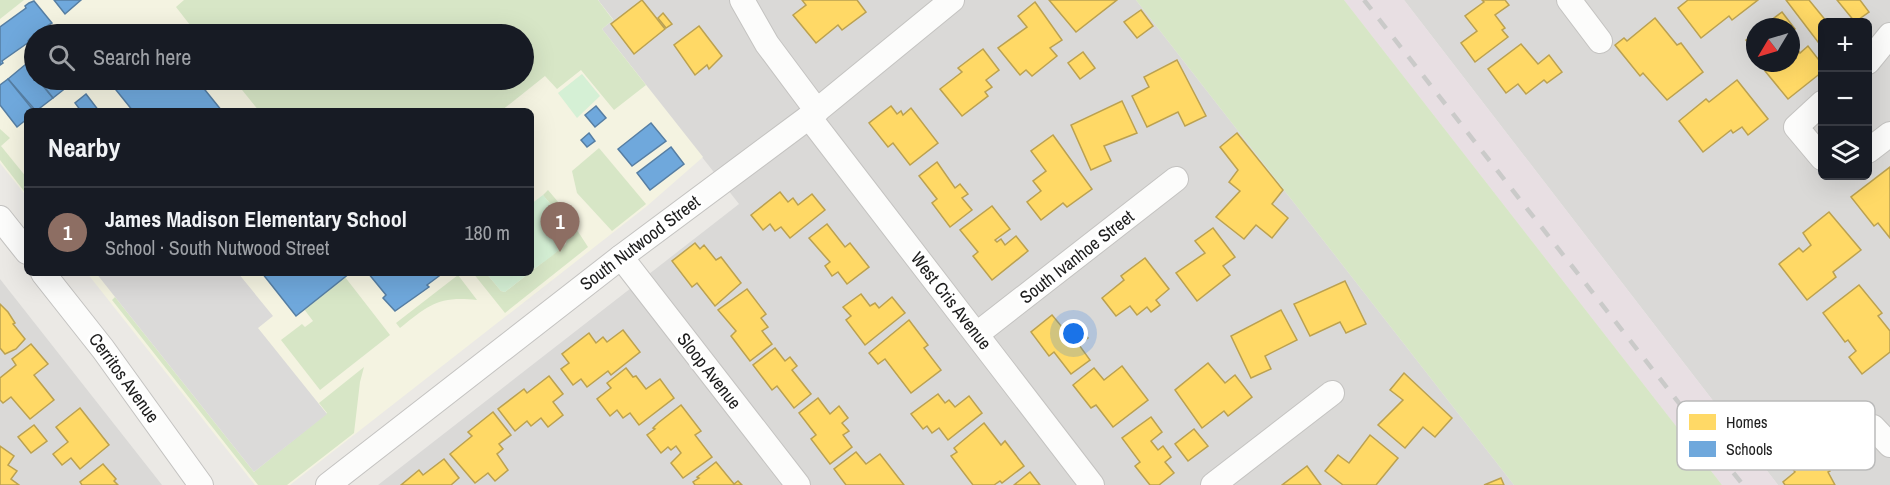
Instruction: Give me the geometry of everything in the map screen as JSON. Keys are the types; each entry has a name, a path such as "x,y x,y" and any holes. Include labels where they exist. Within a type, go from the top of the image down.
{"street":[{"name":"West Cris Avenue","path":"742,0 767,44 813,114 1092,485"},
{"name":"South Nutwood Street","path":"328,485 621,256 813,114 952,0"},
{"path":"1569,0 1600,41"},
{"path":"1872,57 1890,35"},
{"path":"1818,107 1796,127 1818,153"},
{"path":"1872,148 1890,134"},
{"name":"South Ivanhoe Street","path":"977,334 1176,179"},
{"path":"0,218 24,248"},
{"name":"Sloop Avenue","path":"621,256 798,485"},
{"name":"Cerritos Avenue","path":"45,276 104,349 201,485"},
{"path":"1213,485 1332,393"},
{"path":"1875,429 1890,445"}],"shaded area":[{"path":"0,0 598,0 613,20 602,29 703,157 647,206 290,485 255,485 89,276 534,276 534,108 24,108 24,193 0,163"},
{"path":"598,0 1136,0 1514,485 378,485 739,204 601,29 613,19"},
{"path":"1344,0 1404,0 1713,401 1677,401 1677,427"},
{"path":"1404,0 1890,0 1890,485 1778,485 1766,470 1875,470 1875,401 1713,401"},
{"path":"98,276 240,276 273,316 258,328 327,414 254,472"},
{"path":"0,279 162,485 0,485"},
{"path":"1710,470 1766,470 1778,485 1722,485"}],"green space":[{"path":"0,0 24,0 0,19"},
{"path":"184,0 598,0 613,20 602,29 646,85 614,110 581,70 557,89 545,76 534,85 534,24 189,24 176,7"},
{"path":"1136,0 1344,0 1677,427 1677,470 1710,470 1722,485 1514,485"},
{"path":"582,74 600,96 577,118 558,93"},
{"path":"242,90 527,90 505,108 257,108"},
{"path":"0,129 10,138 1,146 24,174 24,191 0,160"},
{"path":"599,148 646,204 612,231 577,193 572,171"},
{"path":"548,190 576,223 577,230 588,247 505,313 475,276 488,276 501,291 505,292 525,276 534,276 534,269 566,244 564,223 543,195"},
{"path":"543,195 564,221 568,232 557,252 534,269 534,202"},
{"path":"457,276 477,300 443,301 419,313 400,328 396,323"},
{"path":"488,276 525,276 505,292 501,291"},
{"path":"345,277 390,335 320,390 281,340 302,324 305,327 313,321 304,309"},
{"path":"115,297 254,472 327,413 319,403 364,367 354,433 287,485 258,485 112,300"}],"building: Homes":[{"path":"642,0 665,29 634,54 611,24"},
{"path":"802,0 857,0 866,12 842,30 838,25 816,43 793,15 806,5"},
{"path":"1049,0 1117,0 1076,32"},
{"path":"1482,0 1505,0 1509,5 1495,15 1505,28 1502,30 1508,37 1475,62 1461,43 1477,31 1465,16 1484,2"},
{"path":"1688,0 1758,0 1732,20 1729,16 1701,38 1678,8"},
{"path":"1786,0 1809,0 1824,18 1818,18 1818,42 1800,18"},
{"path":"1837,0 1860,0 1869,12 1861,18 1852,18"},
{"path":"1035,2 1062,40 1050,48 1057,56 1032,76 1026,70 1020,75 998,48 1027,27 1018,16"},
{"path":"1141,10 1153,26 1137,38 1124,22"},
{"path":"1782,12 1787,18 1774,18"},
{"path":"663,13 672,24 666,28 658,18"},
{"path":"1655,18 1677,45 1681,43 1703,72 1667,100 1643,73 1640,76 1615,45 1624,38 1627,41"},
{"path":"699,26 722,56 709,69 707,65 695,75 674,45"},
{"path":"1521,44 1538,64 1549,55 1562,72 1547,83 1544,80 1526,94 1518,84 1506,93 1488,69"},
{"path":"1808,46 1818,59 1818,75 1788,99 1766,72 1800,72 1800,53"},
{"path":"983,49 999,70 986,80 992,87 985,92 988,96 962,116 940,89 962,72 958,68"},
{"path":"1083,52 1095,68 1080,79 1068,63"},
{"path":"1177,60 1206,116 1185,126 1178,112 1147,127 1132,96 1149,87 1144,77"},
{"path":"1737,80 1768,119 1748,135 1742,127 1733,133 1731,130 1703,152 1679,121 1706,99 1709,102"},
{"path":"1122,101 1137,133 1104,146 1111,161 1091,170 1071,125"},
{"path":"891,106 897,114 901,111 903,115 911,108 938,143 910,165 893,143 888,147 869,123"},
{"path":"1237,133 1283,190 1272,204 1288,218 1272,238 1256,225 1244,239 1216,217 1240,191 1229,182 1238,170 1220,147"},
{"path":"1053,135 1092,189 1067,207 1063,203 1041,220 1027,202 1041,191 1033,181 1046,171 1031,151"},
{"path":"937,162 955,188 960,184 968,194 962,198 972,210 950,227 932,203 937,199 919,176"},
{"path":"1890,167 1890,238 1878,223 1874,226 1851,197"},
{"path":"780,192 788,202 793,198 798,205 812,194 825,210 790,238 781,227 775,231 770,224 763,230 751,215"},
{"path":"992,206 1010,229 995,240 997,242 1001,239 1005,245 1016,236 1028,251 992,280 973,256 978,252 960,230"},
{"path":"1829,212 1861,250 1833,272 1836,277 1807,300 1779,264 1799,248 1803,252 1811,245 1803,233"},
{"path":"827,224 845,247 850,243 869,267 847,284 838,272 832,276 825,266 830,262 809,238"},
{"path":"1213,228 1235,257 1223,266 1230,275 1197,301 1176,273 1205,253 1195,241"},
{"path":"695,243 700,249 704,245 716,260 721,257 741,283 715,306 697,283 692,287 672,261"},
{"path":"1145,258 1169,289 1156,300 1160,305 1151,312 1147,307 1137,315 1130,306 1116,316 1102,298 1124,280 1121,276"},
{"path":"1345,281 1366,324 1346,333 1340,322 1310,336 1294,304"},
{"path":"1859,285 1882,313 1878,316 1890,331 1890,352 1862,374 1849,357 1856,351 1848,340 1845,342 1823,313"},
{"path":"747,289 766,314 761,318 768,327 762,331 772,344 750,361 731,336 736,331 718,310"},
{"path":"861,294 870,306 875,303 879,308 892,297 905,313 865,345 846,320 851,316 843,307"},
{"path":"0,304 8,312 15,323 13,324 25,339 16,349 5,354 0,348"},
{"path":"1281,310 1297,340 1265,356 1271,369 1251,378 1231,336"},
{"path":"1052,315 1062,327 1067,323 1074,332 1069,336 1070,338 1081,330 1088,338 1079,345 1090,360 1071,374 1054,352 1049,356 1031,332"},
{"path":"909,320 928,345 924,348 941,370 911,393 885,359 878,364 869,353"},
{"path":"623,330 640,352 611,375 608,371 587,387 581,379 573,385 561,369 569,363 562,354 589,333 596,343 603,337 607,342"},
{"path":"31,344 48,364 34,375 54,400 30,419 11,397 3,403 0,400 0,378 16,365 12,359"},
{"path":"775,348 785,361 790,357 797,366 792,370 811,394 794,408 777,386 772,390 753,365"},
{"path":"1208,363 1225,383 1235,375 1252,397 1228,416 1224,411 1202,428 1175,390"},
{"path":"1122,366 1148,400 1113,427 1096,405 1091,408 1073,385 1094,368 1104,380"},
{"path":"626,368 646,389 660,379 674,398 639,425 630,413 623,418 617,410 610,416 597,399 611,388 607,383"},
{"path":"1404,373 1452,418 1435,437 1423,427 1405,448 1378,425 1403,400 1390,390"},
{"path":"549,376 563,394 553,402 563,415 548,427 541,418 531,426 527,421 515,431 498,409 524,389 527,393"},
{"path":"938,394 945,403 949,400 955,407 969,396 982,413 948,440 939,428 932,433 927,426 923,429 911,414"},
{"path":"818,398 830,414 839,406 848,418 842,423 849,431 843,435 852,447 830,464 811,439 816,435 799,413"},
{"path":"681,405 701,431 695,435 712,457 683,478 671,463 681,453 676,446 671,450 668,447 661,453 647,435"},
{"path":"80,408 109,445 80,469 71,458 62,465 53,454 68,442 56,427"},
{"path":"493,412 511,435 499,444 503,449 497,454 508,470 495,481 488,473 475,483 450,454 472,436 468,432"},
{"path":"1151,417 1162,432 1151,441 1158,450 1163,446 1171,457 1165,462 1174,473 1159,485 1150,485 1135,466 1140,462 1122,438"},
{"path":"984,423 1001,445 1005,441 1024,466 1002,483 1000,481 994,485 973,485 951,456 957,452 954,448"},
{"path":"34,425 47,441 31,453 18,437"},
{"path":"1194,429 1208,446 1188,461 1175,444"},
{"path":"1370,435 1398,458 1376,485 1343,485 1325,471 1338,455 1349,463"},
{"path":"0,446 14,456 8,465 17,471 11,479 19,485 0,485"},
{"path":"856,452 866,464 880,454 904,485 846,485 834,469"},
{"path":"444,459 459,478 451,485 401,485 419,470 423,475"},
{"path":"716,462 734,484 738,481 742,485 695,485 693,482 699,478 697,477"},
{"path":"103,464 116,479 114,481 118,485 82,485 80,482"},
{"path":"1307,466 1321,485 1282,485"},
{"path":"1793,470 1829,470 1828,472 1835,485 1785,485 1783,482 1795,472"},
{"path":"1030,472 1040,485 1014,485"},
{"path":"1501,478 1504,485 1484,485"}],"building: Schools":[{"path":"54,0 81,0 65,14"},
{"path":"34,1 52,23 24,24 24,46 2,61 0,65 0,27 26,8 25,6"},
{"path":"24,66 24,90 46,90 53,98 40,108 33,108 8,79"},
{"path":"8,79 32,108 24,108 24,121 17,127 0,105 0,85"},
{"path":"47,90 63,90 53,98"},
{"path":"116,90 205,90 220,108 131,108"},
{"path":"86,94 97,108 79,108 75,103"},
{"path":"596,106 606,118 595,127 585,115"},
{"path":"651,123 666,141 632,166 618,149"},
{"path":"589,133 595,141 587,147 581,140"},
{"path":"671,147 684,164 650,190 637,173"},
{"path":"264,276 346,276 296,316"},
{"path":"370,276 439,276 427,285 429,287 395,311 383,298 386,295"}],"railway":[{"path":"1364,0 1677,401"},
{"path":"1731,470 1743,485"}],"place":[{"name":"James Madison Elementary School","path":"560,252"}]}
